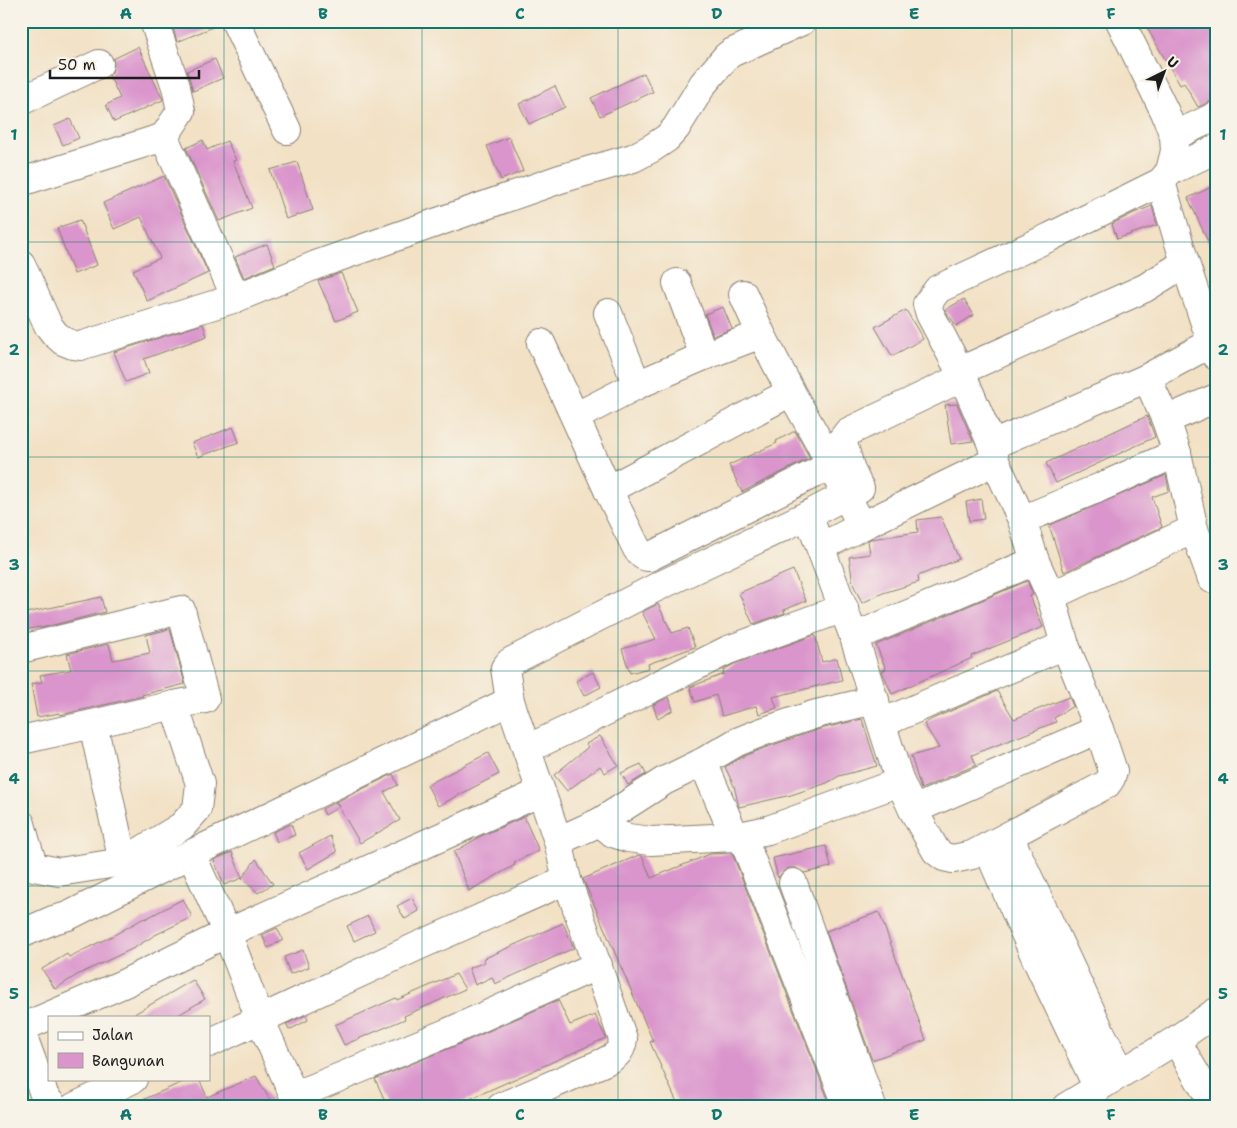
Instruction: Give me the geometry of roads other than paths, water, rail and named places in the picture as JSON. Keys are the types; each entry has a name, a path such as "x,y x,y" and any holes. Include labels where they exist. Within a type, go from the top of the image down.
{"street":[{"path":"21,182 164,137 181,111 176,87 154,21"},
{"path":"235,21 287,130"},
{"path":"21,264 48,325 63,341 72,345 80,346 236,298 316,265 560,179 633,158 667,138 676,128 703,84 726,57 802,21"},
{"path":"821,547 994,453 1146,378 1214,350 1185,263 1166,177 1175,151 1174,136 1165,112 1120,21"},
{"path":"21,101 99,64"},
{"path":"1174,136 1216,116"},
{"path":"164,137 236,298"},
{"path":"808,515 854,637 900,782 936,851 944,857 953,859 972,855 1107,784 1113,771 1065,645 1052,596 1035,561 1022,520 962,374 930,314 927,304 938,289 1050,237 1216,149"},
{"path":"853,492 851,470 842,440 848,432 962,374 1145,288 1185,263"},
{"path":"677,283 704,356"},
{"path":"743,294 761,334 831,465 853,492 869,522"},
{"path":"608,313 637,385"},
{"path":"575,417 637,385 761,334"},
{"path":"541,343 608,490 641,555 649,557 831,465"},
{"path":"1146,378 1166,420 1177,453 1194,529 1212,579"},
{"path":"608,490 791,392"},
{"path":"1166,420 1216,398"},
{"path":"1022,520 1177,453"},
{"path":"502,1107 616,1056 622,1047 623,1038 567,880 558,841 510,701 505,668 510,662 655,588 853,492"},
{"path":"1052,596 1194,529"},
{"path":"854,637 1035,561"},
{"path":"527,748 588,720 728,650 844,608"},
{"path":"21,649 181,610 205,699 21,740"},
{"path":"558,841 600,822 664,781 703,762 737,742 762,732 816,714 878,712 1065,645"},
{"path":"21,934 68,916 191,854 510,701"},
{"path":"21,824 34,867 59,872 123,862 182,826 197,809 200,784 174,705"},
{"path":"93,724 123,862"},
{"path":"913,810 1098,729"},
{"path":"703,762 738,837 848,1107"},
{"path":"600,822 613,832 628,838 651,841 738,837 768,830 900,782"},
{"path":"49,1016 125,983 228,933 541,792"},
{"path":"998,842 1050,957 1098,1088"},
{"path":"191,854 228,933 260,1019 297,1101 598,965"},
{"path":"210,1043 418,946 567,880"},
{"path":"793,882 872,1107"},
{"path":"1050,957 1101,1034 1121,1072"},
{"path":"1066,1107 1176,1040 1216,1012"},
{"path":"48,1016 28,1025 24,1031 25,1042 46,1097 54,1107"},
{"path":"1176,1040 1215,1107"},
{"path":"74,1107 131,1080"}]}
